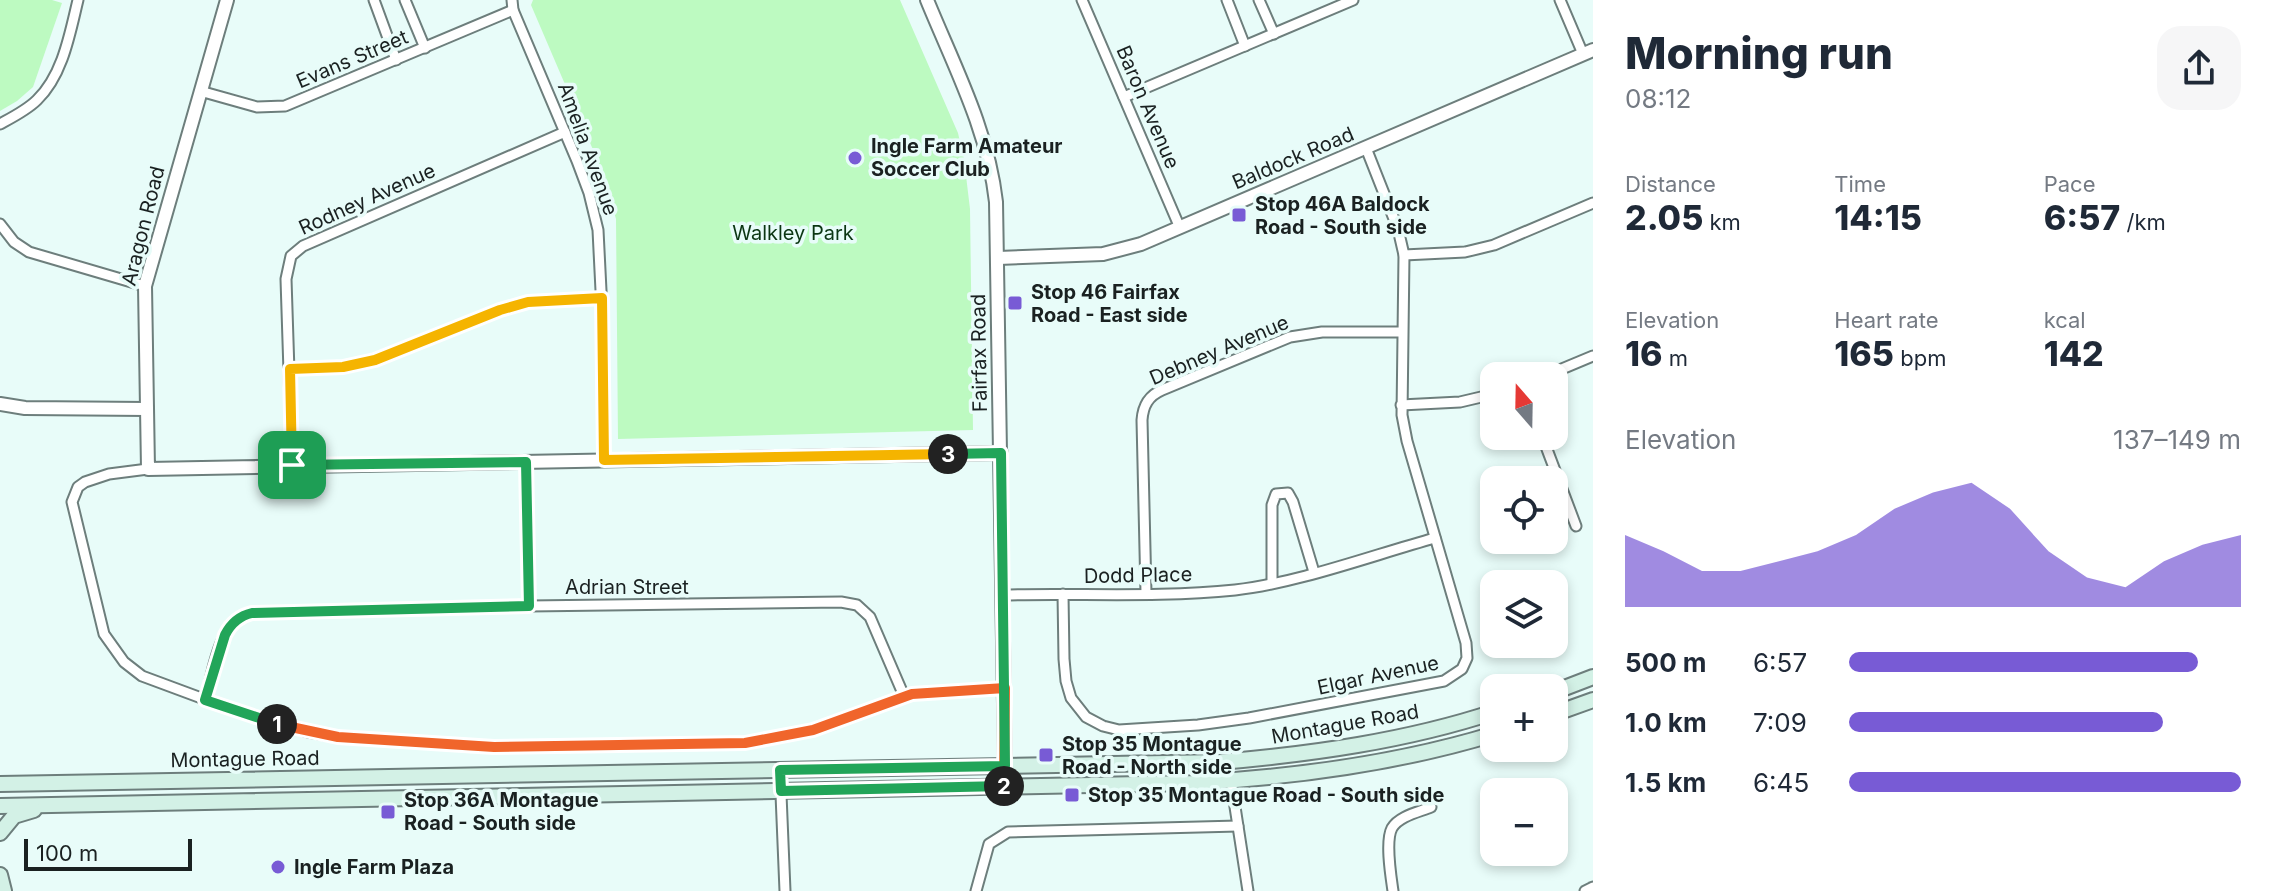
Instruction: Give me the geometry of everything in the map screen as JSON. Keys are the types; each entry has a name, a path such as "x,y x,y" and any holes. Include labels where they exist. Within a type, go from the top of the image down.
{"main road":[{"path":"1568,687 1593,677"},
{"path":"1568,709 1593,700"},
{"name":"Montague Road","path":"0,784 1229,761 1348,747 1480,716"},
{"name":"Montague Road","path":"0,806 1231,781 1333,770 1409,756 1480,738"},
{"path":"1229,761 1231,781"},
{"path":"1004,786 1005,766"},
{"path":"0,833 8,821 21,813 66,804"},
{"path":"0,875 4,891"}],"street":[{"path":"0,124 30,106 45,91 63,55 78,0"},
{"name":"Aragon Road","path":"148,469 145,286 227,0"},
{"path":"374,0 396,60"},
{"path":"405,0 425,48"},
{"name":"Fairfax Road","path":"927,0 987,149 995,194 1005,766"},
{"name":"Baron Avenue","path":"1082,0 1180,228"},
{"path":"1227,0 1245,46"},
{"path":"1259,0 1274,34"},
{"path":"1124,97 1353,0"},
{"path":"1560,0 1588,52"},
{"name":"Evans Street","path":"200,91 257,107 280,107 425,48 513,5"},
{"name":"Amelia Avenue","path":"513,5 595,212 601,248 604,460"},
{"name":"Baldock Road","path":"998,258 1103,254 1141,244 1588,52"},
{"name":"Rodney Avenue","path":"292,465 286,271 291,256 303,246 565,132"},
{"name":"Elgar Avenue","path":"1063,594 1066,681 1075,705 1086,717 1119,730 1236,720 1444,681 1458,674 1466,663 1468,652 1404,428 1401,405 1404,255 1398,229 1366,148"},
{"path":"1404,255 1465,252 1494,245 1593,203"},
{"path":"0,224 14,242 29,252 145,286"},
{"path":"290,369 343,367 375,360 500,310 528,302 602,298"},
{"name":"Debney Avenue","path":"1146,593 1142,411 1149,398 1290,337 1322,332 1402,332"},
{"path":"1568,366 1593,356"},
{"path":"1401,405 1460,402 1480,397"},
{"path":"0,404 25,408 147,409"},
{"path":"1547,450 1576,526"},
{"path":"1001,453 148,469 101,476 78,487 72,507 102,629 119,656 142,676 280,725 338,737 494,747 745,743 813,730 904,696 1005,688"},
{"path":"526,462 529,606"},
{"path":"1272,583 1272,505 1276,494 1281,492 1288,493 1293,502 1314,572"},
{"name":"Dodd Place","path":"1003,595 1214,591 1272,583 1435,538"},
{"name":"Adrian Street","path":"205,700 225,635 234,621 246,615 529,606 850,602 863,608 870,617 904,696"},
{"path":"780,770 785,891"},
{"path":"1231,781 1248,891"},
{"path":"1393,891 1389,838 1392,828 1399,820 1431,807"},
{"path":"976,891 989,844 1008,832 1238,826"},
{"path":"1585,891 1593,887"}],"green space":[{"path":"0,0 52,0 62,3 33,87 0,111"},
{"name":"Walkley Park","path":"533,0 900,0 958,133 964,159 970,209 973,430 618,439 616,219 600,166 531,5"}],"place":[{"name":"Ingle Farm Amateur Soccer Club","path":"855,158"},
{"name":"Stop 46A Baldock Road - South side","path":"1239,215"},
{"name":"Stop 46 Fairfax Road - East side","path":"1015,303"},
{"name":"Stop 35 Montague Road - North side","path":"1046,755"},
{"name":"Stop 35 Montague Road - South side","path":"1072,795"},
{"name":"Stop 36A Montague Road - South side","path":"388,812"},
{"name":"Ingle Farm Plaza","path":"278,867"}],"route":[{"path":"292,465 290,369 365,363 528,302 602,298 604,460 1001,453 1005,688 1005,756 1005,766 780,770 781,791 1004,786 1005,766 1005,688 912,694 813,730 762,741 641,746 494,747 338,737 280,725 205,700 228,627 252,613 529,606 526,462 292,465"}]}
